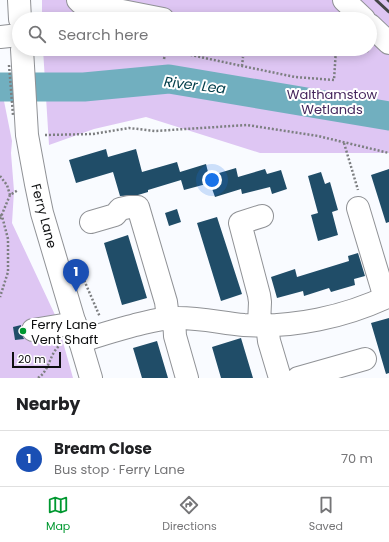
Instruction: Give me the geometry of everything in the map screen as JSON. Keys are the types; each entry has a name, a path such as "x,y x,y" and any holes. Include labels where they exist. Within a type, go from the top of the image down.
{"main road":[{"path":"20,0 20,12"},
{"path":"344,0 357,12"},
{"path":"73,1 128,12"},
{"path":"377,32 389,43"},
{"path":"0,37 12,36"},
{"name":"Ferry Lane","path":"18,59 20,115 31,159 37,192 72,336 91,378"},
{"path":"91,222 115,215 120,210 129,207 138,207 187,378"},
{"path":"33,330 72,336 118,330 156,320 171,318 263,325 306,322 331,317 367,306 387,297 358,208"},
{"path":"262,216 240,223 259,295 263,325 280,378"},
{"path":"298,378 365,359"}],"path":[{"path":"197,56 295,76 334,80 336,56"},
{"path":"242,66 243,57"},
{"path":"18,59 20,115"},
{"path":"44,135 93,134 129,128 154,131 247,125 318,136 389,153"},
{"path":"344,143 360,198 358,208"},
{"path":"0,176 7,185 10,195 1,217 8,239 8,272 0,296"},
{"path":"38,378 46,370 56,347 72,336"}],"green space":[{"name":"Walthamstow Wetlands","path":"42,0 389,0 389,153 260,153 146,117 94,129 49,145 43,56 377,56 377,12 42,12"},
{"path":"0,95 3,96 12,141 11,153 14,191 12,223 56,317 73,378 0,378"}],"building":[{"path":"106,149 108,157 136,149 142,172 177,162 180,172 206,164 209,176 236,168 238,177 265,169 267,174 281,170 287,189 272,194 270,187 242,194 241,189 215,197 210,183 184,190 181,180 148,190 148,192 138,195 120,196 113,172 76,183 69,160"},
{"path":"389,169 389,222 386,223 371,175"},
{"path":"321,172 325,184 330,182 338,210 332,212 338,235 318,241 311,215 318,213 308,176"},
{"path":"177,209 181,222 169,226 165,213"},
{"path":"217,217 242,294 221,301 197,223"},
{"path":"128,235 147,298 122,305 104,243"},
{"path":"358,253 365,276 354,279 355,285 331,292 329,288 304,296 303,291 277,298 271,277 295,269 297,277 349,261 348,256"},
{"path":"389,318 389,373 386,374 371,323"},
{"path":"21,325 21,332 24,339 15,340 13,327"},
{"path":"241,338 253,378 221,378 212,347"},
{"path":"157,341 168,378 142,378 133,348"}],"waterway":[{"name":"River Lea","path":"0,87 84,87 169,79 389,116"}],"railway":[{"path":"376,0 389,12"}],"place":[{"name":"Bream Close","path":"76,292"},
{"name":"Ferry Lane Vent Shaft","path":"23,331"}]}
